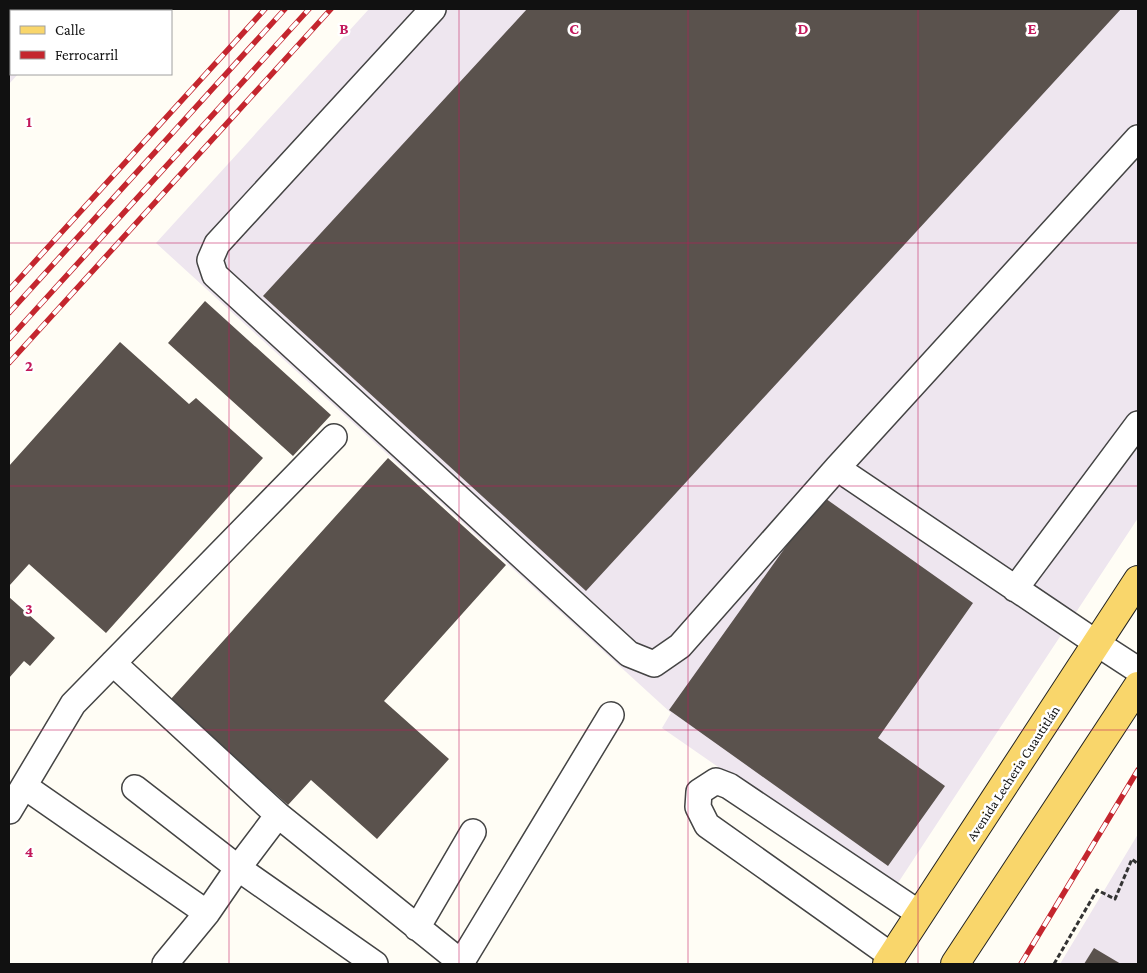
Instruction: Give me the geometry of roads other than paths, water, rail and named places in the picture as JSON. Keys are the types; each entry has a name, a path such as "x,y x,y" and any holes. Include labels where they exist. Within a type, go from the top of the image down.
{"main road":[{"name":"Avenida Lecheria Cuautitlán","path":"890,960 1138,580"},
{"path":"954,964 1138,686"}],"lane":[{"path":"433,9 217,244 210,260 215,275 629,654 654,664 680,646 837,468 1138,138"},
{"path":"1015,589 1138,424"},
{"path":"9,811 73,704 334,437"},
{"path":"837,468 1138,670"},
{"path":"113,663 278,815 462,964 611,716"},
{"path":"890,960 707,825 698,807 699,792 716,782 730,786 920,914"},
{"path":"24,786 207,913"},
{"path":"135,788 238,868 375,964"},
{"path":"165,964 207,913 278,815"},
{"path":"417,928 473,832"}],"railway":[{"path":"9,290 265,9"},
{"path":"9,313 285,9"},
{"path":"9,339 309,9"},
{"path":"9,363 331,9"},
{"path":"1021,964 1138,770"}]}
